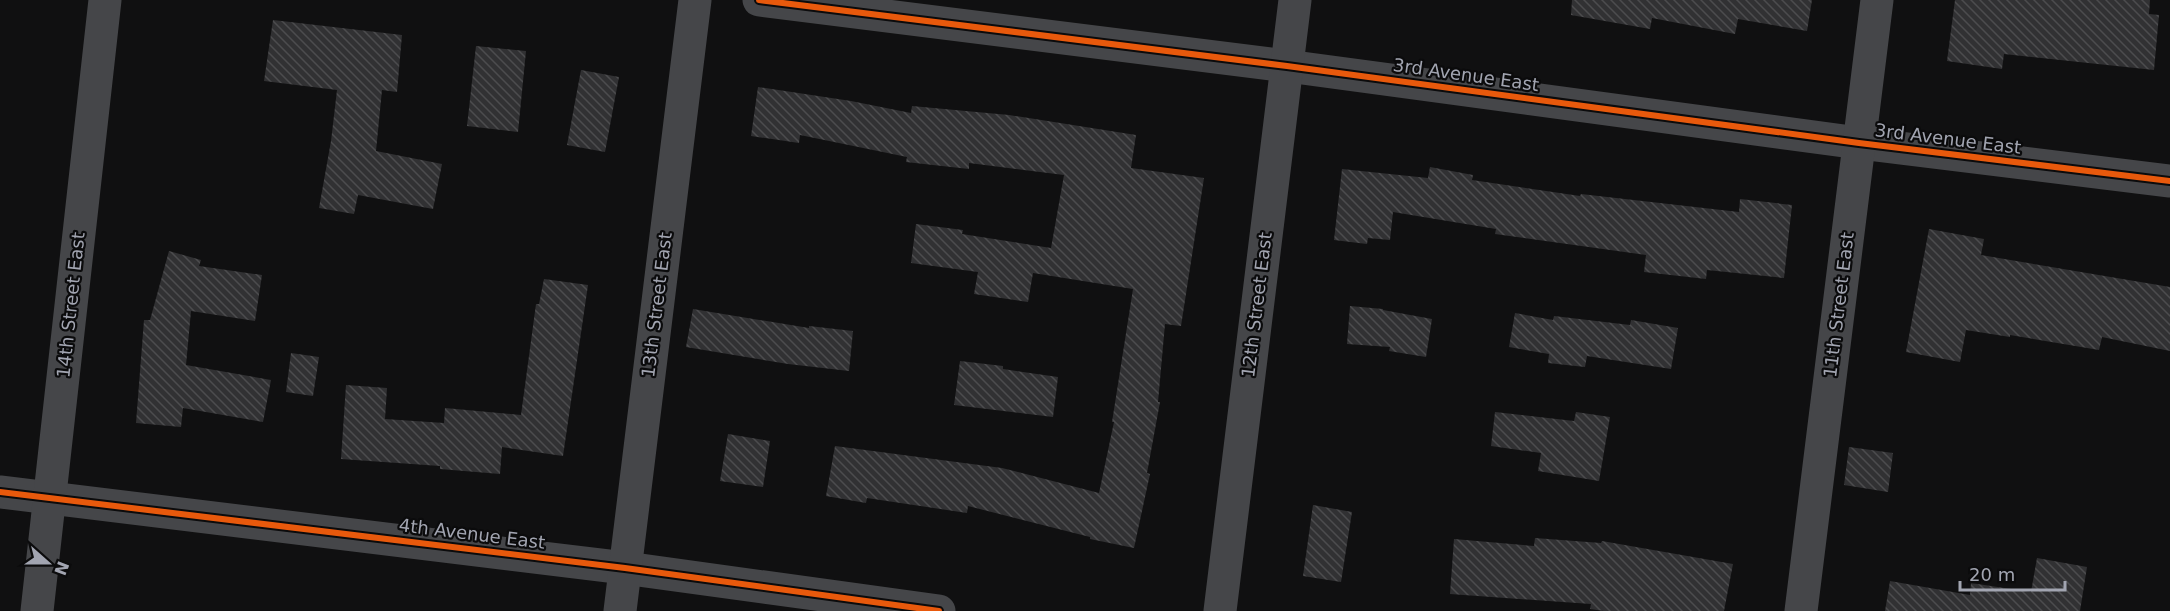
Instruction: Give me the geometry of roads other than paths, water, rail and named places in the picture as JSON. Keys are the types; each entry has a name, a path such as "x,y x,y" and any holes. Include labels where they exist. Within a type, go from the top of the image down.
{"street":[{"name":"14th Street East","path":"37,611 105,0"},
{"name":"13th Street East","path":"620,611 695,0"},
{"name":"3rd Avenue East","path":"759,0 1287,66 1859,143 2170,181"},
{"name":"12th Street East","path":"1220,611 1295,0"},
{"name":"11th Street East","path":"1802,611 1877,0"},
{"name":"4th Avenue East","path":"0,492 625,568 939,611"}]}
